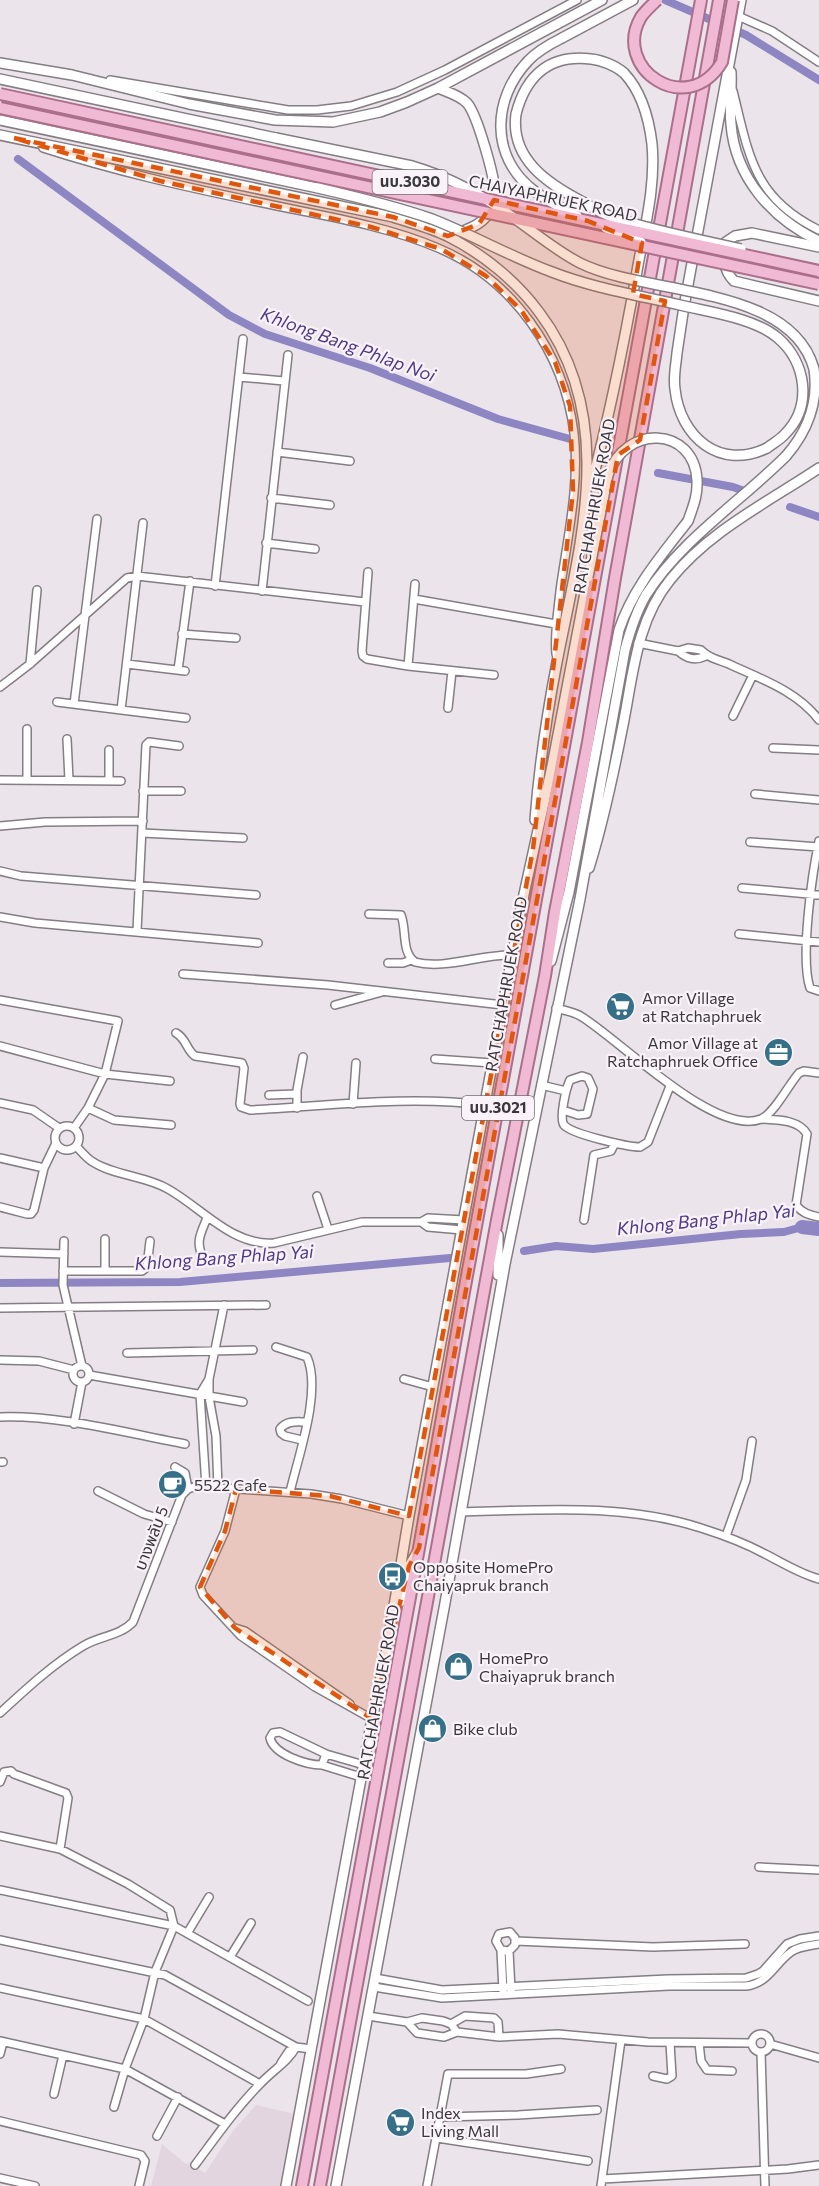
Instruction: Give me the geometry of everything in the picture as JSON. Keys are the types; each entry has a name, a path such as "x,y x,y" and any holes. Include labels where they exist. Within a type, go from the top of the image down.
{"main road":[{"path":"0,63 72,75 189,104 275,120 310,123 344,120 380,112 438,88 602,0"},
{"path":"657,0 641,17 635,35 639,62 654,79 664,84 684,88 700,84 717,70 722,62 734,0"},
{"path":"0,120 372,201 433,220 579,282 727,316 752,324 777,337 790,351 799,365 803,398 794,423 785,435 756,453 738,455 721,453 704,446 686,425 678,409 674,388 682,317 730,61 734,39 738,21 741,0"},
{"path":"631,1 562,38 529,59 516,75 502,108 500,127 502,141 514,167 533,190 575,216 642,243 819,283"},
{"name":"RATCHAPHRUEK ROAD","path":"302,2186 701,3"},
{"name":"RATCHAPHRUEK ROAD","path":"320,2186 497,1220 588,742 615,578 718,3"},
{"path":"585,508 625,338 649,204 653,167 647,116 637,90 623,72 596,59 579,57 564,58 549,64 536,74 526,87 514,124 518,143 533,168 546,180 565,193 609,216 663,231 819,269"},
{"path":"730,61 731,122 741,167 766,204 784,221 819,241"},
{"path":"0,79 434,172 499,207 581,264 623,278 741,304 774,318 801,344 812,363 817,380 817,392 812,416 798,443 759,483 679,555 647,594 638,611 625,650 614,699 580,899"},
{"path":"438,88 461,98 470,108 492,174 495,196 491,209 479,224 448,236"},
{"name":"CHAIYAPHRUEK ROAD","path":"0,94 819,269"},
{"name":"CHAIYAPHRUEK ROAD","path":"0,108 819,283"},
{"path":"0,135 393,217 448,236 508,277 532,303 560,342 576,381 583,406 588,464 585,508 575,577 557,663 538,784 532,849"},
{"path":"819,247 752,233 741,234 726,242 724,266 727,274 734,280 819,301"},
{"path":"532,849 552,766 608,475 612,464 624,449 638,440 657,438 678,444 692,460 697,479 695,504 688,521 641,582 624,614 569,892 558,939 545,976"},
{"path":"580,899 599,838 638,643 655,602 670,579 698,550 735,521 819,468"},
{"name":"RATCHAPHRUEK ROAD","path":"286,2186 387,1648 409,1516 532,849"},
{"name":"นบ.3021","path":"336,2186 498,1298 580,899"},
{"path":"497,1220 498,1298"},
{"path":"462,1229 464,1292"},
{"path":"387,1648 396,1624 409,1566 419,1548"}],"street":[{"path":"72,75 288,110 317,110 351,106 397,92 445,70 577,0"},
{"path":"738,21 772,31 819,62"},
{"path":"732,82 744,142 763,184 775,200 819,230"},
{"path":"14,138 88,162 160,181 398,234 441,249 460,259 486,276 506,294 540,334 555,362 570,406 574,433 573,491 556,624 557,663"},
{"path":"215,586 243,339"},
{"path":"262,591 288,355"},
{"path":"239,377 284,381"},
{"path":"277,452 350,461"},
{"path":"271,498 330,505"},
{"path":"74,704 97,519"},
{"path":"121,710 143,523"},
{"path":"266,543 315,549"},
{"path":"368,572 363,656 368,659 408,666 494,675"},
{"path":"0,687 30,664 127,578 136,576 190,581 215,586 365,602"},
{"path":"127,664 181,671 182,634 190,581"},
{"path":"408,666 415,584"},
{"path":"30,664 37,590"},
{"path":"414,599 556,624"},
{"path":"182,634 236,638"},
{"path":"638,643 678,651 688,648 701,650 706,656 753,675 803,702 819,720"},
{"path":"448,708 452,671"},
{"path":"732,716 753,675"},
{"path":"57,702 186,717"},
{"path":"27,729 27,780"},
{"path":"67,739 69,780"},
{"path":"137,931 147,743 179,746"},
{"path":"772,748 819,750"},
{"path":"109,750 109,781"},
{"path":"0,780 121,781"},
{"path":"143,791 181,791"},
{"path":"755,794 819,800"},
{"path":"0,826 45,822 143,821"},
{"path":"142,833 243,838"},
{"path":"750,842 819,845 815,895 807,941 808,982 810,988 819,991"},
{"path":"0,872 21,876 256,895"},
{"path":"741,888 815,895"},
{"path":"369,914 401,915 411,960"},
{"path":"0,917 35,923 258,942"},
{"path":"739,934 819,942"},
{"path":"388,963 403,963 411,960 420,964 512,955"},
{"path":"183,974 385,991 503,1005"},
{"path":"335,1005 385,991"},
{"path":"0,1000 118,1021 105,1074 88,1108 74,1128"},
{"path":"556,1008 582,1017 670,1086 695,1102 720,1114 750,1120 763,1118 795,1123 805,1130 807,1134 796,1205 809,1215 819,1217"},
{"path":"177,1033 184,1039 195,1056 242,1063 244,1068 241,1107 250,1110 353,1104 451,1102 485,1105"},
{"path":"0,1046 105,1074 170,1081"},
{"path":"297,1108 296,1094 303,1057"},
{"path":"435,1059 492,1063"},
{"path":"353,1104 356,1063"},
{"path":"763,1118 799,1073 804,1071 819,1073"},
{"path":"563,1110 578,1115 587,1114 589,1111 593,1089 591,1081 582,1076 570,1080 563,1110 562,1124 567,1128 615,1143 633,1147 644,1146 648,1142 670,1086"},
{"path":"541,1085 567,1090"},
{"path":"269,1095 296,1094"},
{"path":"0,1103 33,1110 59,1128"},
{"path":"88,1108 114,1120 171,1125"},
{"path":"0,1207 31,1214 44,1168 56,1143 55,1135 59,1128 66,1126 74,1128"},
{"path":"56,1143 65,1150 76,1146 79,1139 74,1128"},
{"path":"584,1220 594,1155 611,1151 615,1143"},
{"path":"76,1146 93,1162 167,1188 207,1218 251,1242 274,1243 362,1222 421,1222 428,1227 462,1229"},
{"path":"0,1158 44,1168"},
{"path":"317,1196 328,1229"},
{"path":"204,1260 198,1248 198,1242 207,1218"},
{"path":"105,1239 105,1270"},
{"path":"64,1241 63,1286 82,1366"},
{"path":"63,1270 145,1269 150,1241"},
{"path":"0,1252 64,1254"},
{"path":"218,1487 209,1379 224,1305"},
{"path":"0,1308 266,1305"},
{"path":"276,1347 305,1356 309,1363 312,1391 290,1492"},
{"path":"127,1353 214,1349 254,1350"},
{"path":"0,1359 39,1361 74,1370 82,1366 87,1368 88,1375 82,1382 74,1424"},
{"path":"74,1370 74,1377 82,1382"},
{"path":"88,1375 243,1402"},
{"path":"206,1487 200,1394 209,1379"},
{"path":"404,1379 433,1386"},
{"path":"0,1418 19,1417 74,1424 185,1444"},
{"path":"302,1440 285,1436 280,1433 280,1429 284,1424 290,1422 307,1422"},
{"path":"726,1536 746,1480 752,1441"},
{"path":"205,1448 216,1446"},
{"path":"176,1467 185,1473 188,1488 218,1487 290,1492 342,1499 409,1516"},
{"name":"บางพลับ 5","path":"0,1713 31,1685 80,1647 98,1638 121,1631 133,1622 182,1495 188,1488"},
{"path":"236,1489 225,1531 200,1587 206,1599 235,1628 245,1631 300,1673 340,1696 372,1719"},
{"path":"98,1491 144,1514 172,1522"},
{"path":"460,1512 606,1511 661,1518 726,1536 819,1579"},
{"path":"361,1777 322,1765 298,1761 274,1747 270,1738 275,1731 280,1732 326,1754 364,1765"},
{"path":"322,1765 326,1754"},
{"path":"0,1782 4,1772 11,1771 66,1793 68,1798 60,1850"},
{"path":"0,1836 60,1850 128,1884 170,1910 174,1926 155,1972 144,2019 125,2068 114,2107"},
{"path":"759,1867 819,1870"},
{"path":"0,1890 174,1926 308,2001"},
{"path":"188,1932 209,1897"},
{"path":"230,1957 251,1923"},
{"path":"505,1950 496,1945 499,1934 510,1932 516,1941"},
{"path":"773,1965 787,1944 819,1936"},
{"path":"0,1940 155,1972 177,1981 295,2048 311,2049"},
{"path":"505,1950 516,1941 653,1947 745,1944"},
{"path":"374,1983 442,1994 746,1978 759,1974 793,1950 819,1944"},
{"path":"505,1950 507,1991"},
{"path":"0,1988 144,2019 260,2084"},
{"path":"368,2016 407,2022 422,2018 443,2021 450,2024 457,2032"},
{"path":"450,2024 465,2016 494,2018 498,2022 499,2037"},
{"path":"407,2022 417,2033 444,2037 457,2032 499,2037 558,2034 670,2043 752,2043"},
{"path":"762,2033 768,2036 770,2044 767,2050 761,2052 756,2050 752,2043 756,2035 762,2033"},
{"path":"621,2040 602,2182 819,2165"},
{"path":"0,2054 1,2041 125,2068 225,2124"},
{"path":"653,2076 667,2079 672,2076 670,2043"},
{"path":"699,2043 701,2061 707,2070 732,2071"},
{"path":"770,2044 819,2058"},
{"path":"195,2165 225,2124 260,2084 281,2063 293,2055 295,2048"},
{"path":"761,2052 765,2186"},
{"path":"54,2094 63,2055"},
{"path":"428,2186 448,2074 526,2074 561,2069"},
{"path":"157,2136 178,2097"},
{"path":"441,2117 597,2110"},
{"path":"0,2121 141,2155 145,2160 139,2186"},
{"path":"436,2138 588,2161"},
{"path":"0,2178 36,2186"}],"highlighted area":[{"path":"14,138 393,217 448,236 479,224 494,200 588,221 642,243 633,294 665,301 640,440 618,455 419,1548 409,1566 372,1719 235,1628 200,1587 225,1531 236,1489 330,1496 409,1516 533,849 573,491 570,406 555,362 521,310 486,276 441,249 371,227 160,181"}],"shaded area":[{"path":"256,2105 295,2114 281,2186 151,2186 162,2144 186,2164 190,2163 205,2173 233,2131"}],"waterway":[{"path":"665,0 746,35 819,80"},
{"name":"Khlong Bang Phlap Noi","path":"18,159 229,315 265,334 370,368 498,419 570,439"},
{"name":"Khlong Bang Phlap Noi","path":"658,473 733,487 747,492"},
{"name":"Khlong Bang Phlap Noi","path":"790,507 819,517"},
{"name":"Khlong Bang Phlap Yai","path":"524,1251 556,1246 593,1249 741,1234 784,1232 802,1227"},
{"name":"Khlong Bang Phlap Yai","path":"802,1227 819,1229"},
{"name":"Khlong Bang Phlap Yai","path":"0,1283 180,1282 450,1258"}],"place":[{"name":"Amor Village at Ratchaphruek","path":"621,1007"},
{"name":"Amor Village at Ratchaphruek Office","path":"779,1052"},
{"name":"5522 Cafe","path":"173,1485"},
{"name":"Opposite HomePro Chaiyapruk branch","path":"392,1576"},
{"name":"HomePro Chaiyapruk branch","path":"458,1667"},
{"name":"Bike club","path":"432,1729"},
{"name":"Index Living Mall","path":"400,2122"}]}
